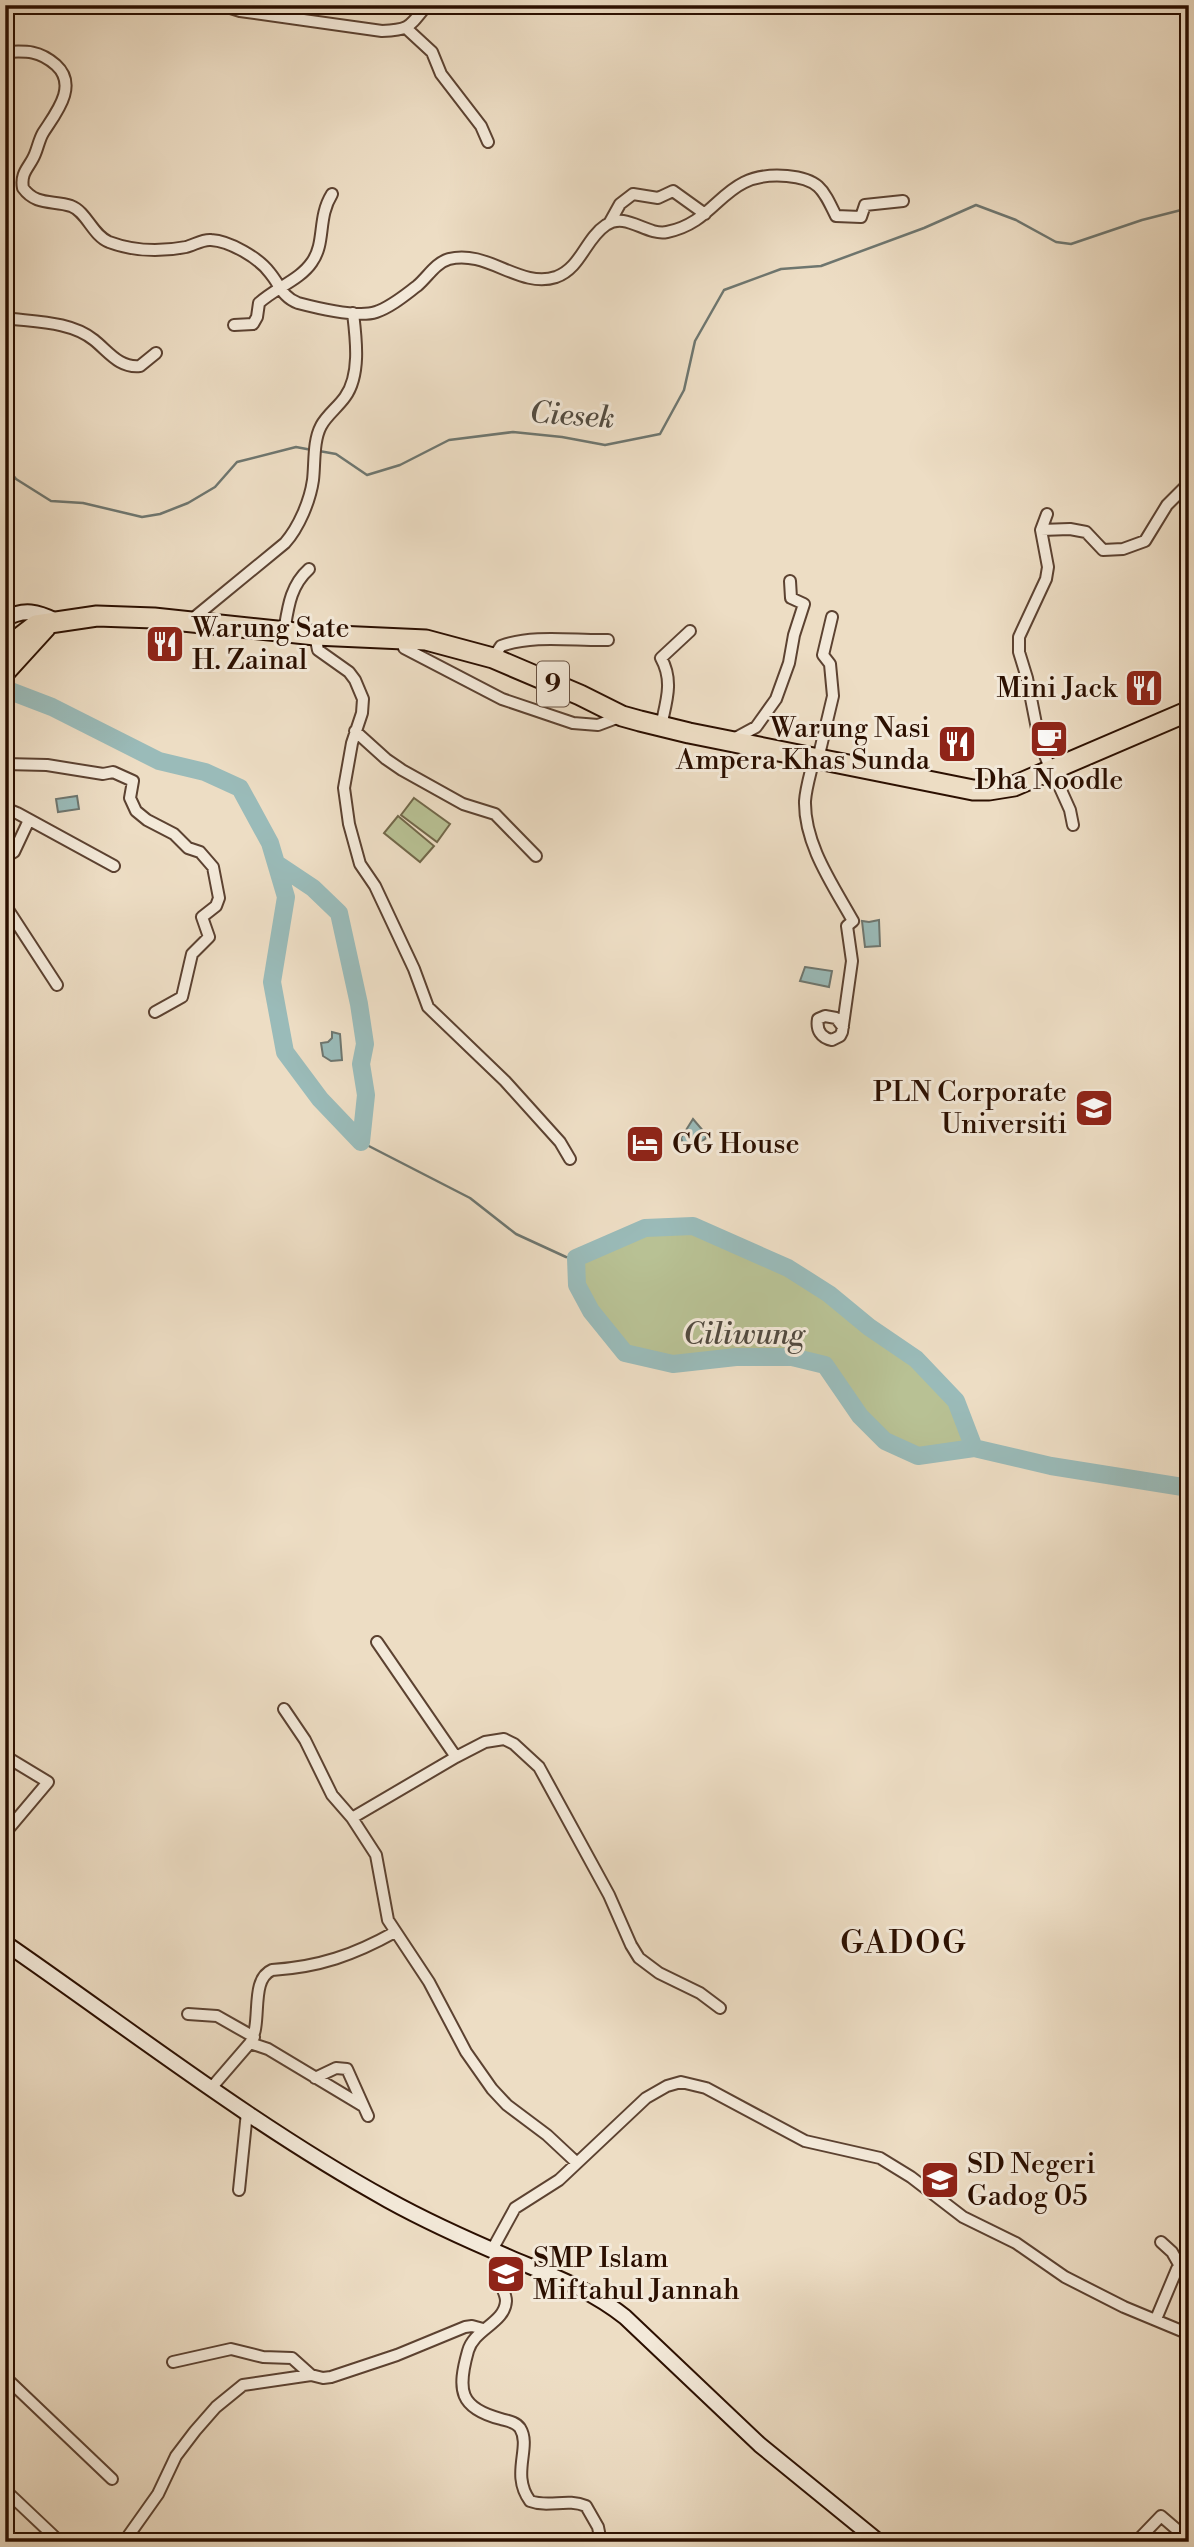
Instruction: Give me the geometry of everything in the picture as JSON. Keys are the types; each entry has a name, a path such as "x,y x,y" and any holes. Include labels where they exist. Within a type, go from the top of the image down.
{"highway":[{"name":"9","path":"46,626 97,616 315,635 426,640 493,658 622,716 730,741 973,790 1014,786 1164,719 1189,711"},
{"path":"5,649 46,626"},
{"path":"5,672 46,626"}],"street":[{"path":"220,5 240,11 382,31 401,31 427,5"},
{"path":"406,28 432,52 441,74 481,126 488,142"},
{"path":"5,52 37,52 50,60 64,75 65,88 61,104 22,174 26,192 43,203 60,204 75,209 93,231 122,248 178,248 211,240 242,249 263,264 283,294 296,302 353,313 372,313 418,285 442,263 452,258 485,260 540,280 556,277 569,271 597,233 610,222 620,204 632,194 658,198 673,191 705,214"},
{"path":"610,222 622,220 653,232 664,233 705,214 730,189 746,180 769,175 814,182 830,201 836,216 861,217 865,205 903,201"},
{"path":"234,325 253,324 259,303 298,276 312,262 318,248 323,208 332,194"},
{"path":"189,622 292,535 313,481 313,462 321,426 344,399 351,384 356,349 353,313"},
{"path":"5,318 65,326 82,332 125,365 140,366 156,354"},
{"path":"1041,530 1070,528 1086,532 1105,551 1133,546 1145,541 1167,505 1184,488"},
{"path":"1047,514 1041,530 1048,567 1046,579 1019,637 1019,652 1039,739 1070,810 1073,825"},
{"path":"284,632 294,588 298,579 309,569"},
{"path":"730,741 756,727 776,699 804,604 790,598 790,581"},
{"path":"5,619 14,614 35,612 46,626"},
{"path":"832,617 823,655 830,664 830,681 834,696 805,801 810,829 825,873 840,894 853,921 847,926 852,961 843,1027"},
{"path":"660,726 669,678 661,658 690,631"},
{"path":"315,635 318,650 349,672 360,689 363,708 355,731 344,788 345,807 357,855 375,886 428,1007 505,1081 560,1142 570,1159"},
{"path":"493,658 501,646 515,642 542,639 608,640"},
{"path":"404,648 502,699 573,723 597,724 622,716"},
{"path":"355,731 402,770 463,804 495,814 536,856"},
{"path":"5,764 47,765 82,772 113,772 127,776 133,781 130,798 136,811 146,820 174,834 188,848 200,852 214,867 219,898 216,906 202,917 209,937 192,954 182,997 155,1012"},
{"path":"5,808 114,866"},
{"path":"5,857 14,852 29,820"},
{"path":"5,905 57,985"},
{"path":"377,1642 456,1757"},
{"path":"284,1709 305,1740 332,1795 352,1818 376,1855 385,1912 395,1932 429,1982 466,2052 507,2105 547,2135 577,2163"},
{"path":"352,1818 456,1757 493,1739 504,1739 521,1748 539,1767 609,1895 639,1958 659,1973 701,1993 720,2008"},
{"path":"5,1756 48,1782 5,1833"},
{"path":"212,2087 252,2040 260,1982 264,1973 351,1954 395,1932"},
{"path":"5,1943 247,2112 390,2201 606,2301 760,2445 879,2542"},
{"path":"188,2014 217,2016 365,2111 349,2073 344,2068 335,2068 315,2078"},
{"path":"492,2250 515,2208 551,2186 646,2098 674,2083 689,2082 706,2088 805,2141 880,2158 911,2177 963,2217 1016,2244 1065,2277 1124,2307 1189,2334"},
{"path":"239,2190 247,2112"},
{"path":"1156,2319 1184,2268 1161,2242"},
{"path":"506,2256 497,2276 506,2303 495,2320 472,2340 466,2359 463,2390 467,2401 482,2414 515,2423 520,2428 523,2439 521,2484 530,2501 544,2505 571,2502 586,2506 598,2527 601,2542"},
{"path":"124,2542 158,2494 176,2456 216,2407 243,2385 311,2375 331,2377 397,2355 465,2327 476,2326 483,2329"},
{"path":"173,2362 231,2349 263,2357 292,2358 311,2375"},
{"path":"5,2377 112,2479"},
{"path":"5,2490 60,2542"},
{"path":"1136,2542 1161,2516 1189,2539"}],"green space":[{"path":"414,798 450,824 437,842 401,815"},
{"path":"398,816 434,846 420,862 384,833"},
{"path":"693,1226 788,1268 829,1294 869,1327 916,1359 956,1401 974,1448 918,1456 885,1441 860,1416 825,1365 792,1357 736,1357 673,1364 625,1353 591,1311 577,1285 576,1258 645,1228"}],"water":[{"path":"77,796 79,809 58,812 56,799"},
{"path":"879,920 880,946 865,947 862,921"},
{"path":"805,967 832,971 829,987 800,981"},
{"path":"332,1032 340,1034 342,1060 331,1061 323,1056 321,1043 332,1038"},
{"path":"693,1119 706,1138 701,1142 683,1143 681,1138"}],"waterway":[{"name":"Ciesek","path":"319,451 336,454 367,475 400,465 449,440 513,432 605,445 660,434 684,390 695,341 724,290 781,269 821,266 924,228 976,205 1016,220 1056,242 1071,244 1142,220 1189,208"},
{"name":"Ciesek","path":"5,465 16,479 51,501 83,503 142,517 160,514 188,503 215,487 237,462 296,447 312,450"},
{"path":"5,689 52,707 159,761 205,772 240,788 270,843 286,897 272,982 285,1052 320,1099 361,1142"},
{"path":"277,864 313,888 339,913 365,1044 361,1064 366,1095 361,1142"},
{"name":"Ciliwung","path":"361,1142 470,1198 516,1234 566,1257 576,1258"},
{"name":"Ciliwung","path":"974,1448 956,1401 916,1359 869,1327 829,1294 788,1268 693,1226 645,1228 576,1258 577,1285 591,1311 625,1353 673,1364 736,1357 792,1357 825,1365 860,1416 885,1441 918,1456 974,1448 1051,1466 1189,1488"}],"place":[{"name":"Warung Sate H. Zainal","path":"165,644"},
{"name":"Mini Jack","path":"1144,688"},
{"name":"Dha Noodle","path":"1049,739"},
{"name":"Warung Nasi Ampera Khas Sunda","path":"957,744"},
{"name":"PLN Corporate Universiti","path":"1094,1108"},
{"name":"GG House","path":"645,1144"},
{"name":"SD Negeri Gadog 05","path":"940,2180"},
{"name":"SMP Islam Miftahul Jannah","path":"506,2274"}],"district":[{"name":"GADOG","path":"904,1943"}]}
